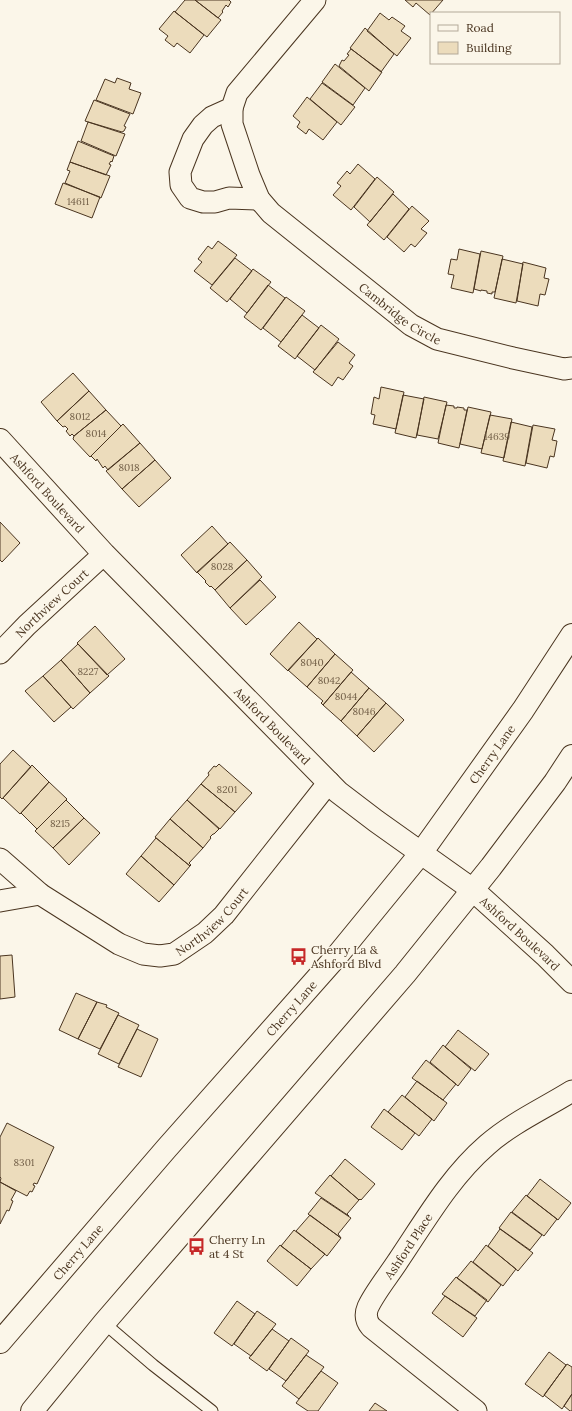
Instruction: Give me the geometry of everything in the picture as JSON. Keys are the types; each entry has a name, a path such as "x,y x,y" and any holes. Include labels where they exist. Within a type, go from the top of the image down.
{"main road":[{"name":"Ashford Boulevard","path":"0,440 104,554 338,792 473,890 545,955 572,982"},
{"name":"Cherry Lane","path":"0,1342 166,1149 336,957 421,853 522,710 572,635"},
{"path":"32,1411 104,1323 391,992 492,867 572,756"}],"street":[{"name":"Cambridge Circle","path":"316,0 237,93 232,108 232,124 249,175 259,198 271,213 411,325 437,339 564,369 572,368"},
{"path":"232,108 212,117 203,125 193,139 180,172 181,185 190,198 203,202 215,202 229,198 259,198"},
{"name":"Northview Court","path":"0,653 27,625 104,554"},
{"name":"Northview Court","path":"0,860 40,894 119,944 143,954 160,956 174,954 205,933 224,915 329,782"},
{"path":"0,901 40,894"},
{"name":"Ashford Place","path":"476,1411 370,1327 366,1317 367,1311 377,1292 433,1208 465,1166 486,1145 510,1126 572,1091"}],"lane":[{"path":"104,1323 153,1365 212,1411"}],"building":[{"path":"185,0 195,0 221,20 207,37 175,12"},
{"path":"195,0 229,0 231,2 228,7 226,5 218,18"},
{"path":"405,0 443,0 433,12 430,12 430,15 416,3 413,7"},
{"path":"174,11 204,35 190,53 177,43 174,47 165,40 168,36 159,29"},
{"path":"380,13 389,20 392,17 405,26 401,31 411,38 397,56 367,31"},
{"path":"365,28 394,54 381,72 350,48"},
{"path":"351,49 382,72 369,91 339,66 342,60 344,61 349,55 347,54"},
{"path":"335,64 365,88 353,105 322,82"},
{"path":"117,78 131,83 129,89 141,93 133,114 96,100 105,79 115,83"},
{"path":"322,83 355,107 341,125 310,99"},
{"path":"307,97 337,122 323,140 309,129 306,134 297,127 300,122 293,116"},
{"path":"94,100 130,114 124,126 126,127 124,131 122,132 85,121"},
{"path":"88,122 125,134 116,156 81,141"},
{"path":"78,141 114,156 112,162 111,161 109,164 111,165 106,175 70,162"},
{"path":"70,162 110,176 101,198 65,183 70,171 67,170"},
{"path":"358,164 375,179 351,210 333,195 341,186 337,183 347,171 350,174"},
{"path":"377,177 394,192 370,222 354,207"},
{"path":"63,183 100,197 92,218 55,204"},
{"path":"393,194 409,209 384,240 367,225"},
{"path":"412,206 429,221 421,229 427,233 415,247 411,244 404,252 387,237"},
{"path":"218,241 237,255 212,285 194,271 202,262 198,259 208,246 212,249"},
{"path":"459,249 480,254 473,293 451,288 454,275 448,274 451,259 457,260"},
{"path":"481,251 503,256 495,292 492,292 492,294 487,293 487,291 474,289"},
{"path":"235,258 252,271 227,302 210,288"},
{"path":"502,259 523,264 516,303 494,298"},
{"path":"523,262 546,268 544,278 549,279 545,295 540,294 538,306 517,301"},
{"path":"253,269 271,282 247,313 230,299"},
{"path":"268,285 285,298 261,330 244,317"},
{"path":"286,297 305,311 281,342 263,328"},
{"path":"302,315 319,328 295,359 278,346"},
{"path":"321,325 339,339 315,370 297,356"},
{"path":"338,342 355,355 349,363 353,366 343,380 338,377 332,386 313,372"},
{"path":"73,373 89,391 57,421 41,402"},
{"path":"381,387 404,392 396,429 373,424 375,415 371,414 374,397 379,399"},
{"path":"89,391 106,410 74,436 72,434 70,436 66,431 68,429 65,426 63,427 57,421"},
{"path":"403,395 424,399 416,438 395,433"},
{"path":"424,397 447,402 438,439 417,435"},
{"path":"446,405 454,406 454,408 464,408 464,410 467,410 459,448 438,443"},
{"path":"468,407 491,412 482,449 460,444"},
{"path":"106,410 121,426 90,457 73,439 74,436"},
{"path":"490,415 512,419 504,458 481,453"},
{"path":"511,422 532,427 525,466 503,461"},
{"path":"123,424 140,443 108,470 105,466 103,468 97,459 96,461 91,456"},
{"path":"533,425 555,429 552,440 557,441 554,457 550,456 547,468 526,463"},
{"path":"140,443 155,460 122,489 106,471"},
{"path":"155,460 171,478 139,507 122,489"},
{"path":"0,522 20,543 2,562 0,560"},
{"path":"212,526 228,544 197,573 181,555"},
{"path":"230,542 247,560 215,590 205,582 206,581 197,572"},
{"path":"247,560 262,577 230,608 215,590"},
{"path":"260,580 276,597 246,625 230,608"},
{"path":"299,622 317,639 288,671 270,654"},
{"path":"95,626 125,659 107,675 77,643"},
{"path":"318,638 335,654 307,687 288,670"},
{"path":"78,644 109,676 90,693 61,660"},
{"path":"335,654 353,670 323,705 321,703 323,701 307,687"},
{"path":"61,660 90,693 73,709 43,676"},
{"path":"351,672 369,688 341,721 323,705"},
{"path":"43,676 71,707 54,722 25,691"},
{"path":"369,688 386,703 357,736 341,721"},
{"path":"386,703 404,720 374,752 357,736"},
{"path":"13,750 31,767 2,799 0,797 0,764"},
{"path":"219,764 252,793 235,812 201,784 209,775 208,773 214,766 216,767"},
{"path":"32,765 49,782 20,814 3,798"},
{"path":"49,782 67,799 37,829 21,813"},
{"path":"201,784 235,812 220,829 187,800"},
{"path":"66,800 84,818 53,848 35,831"},
{"path":"187,800 219,829 210,837 211,838 203,848 170,819"},
{"path":"84,818 100,833 69,865 53,848"},
{"path":"170,819 203,848 189,863 191,865 190,866 155,837"},
{"path":"156,838 190,866 174,885 141,856"},
{"path":"141,856 174,885 159,902 126,874"},
{"path":"12,955 15,997 0,999 0,956"},
{"path":"76,993 97,1002 78,1039 59,1030"},
{"path":"97,1002 107,1005 106,1007 119,1013 100,1049 78,1039"},
{"path":"118,1015 139,1025 119,1064 98,1054"},
{"path":"137,1029 158,1039 141,1077 118,1067"},
{"path":"458,1030 489,1054 475,1071 445,1047"},
{"path":"443,1045 471,1069 458,1086 430,1062"},
{"path":"426,1060 456,1084 443,1100 412,1078"},
{"path":"417,1081 447,1103 434,1121 405,1097"},
{"path":"402,1095 432,1119 419,1136 388,1112"},
{"path":"384,1109 415,1133 402,1150 371,1127"},
{"path":"7,1123 54,1147 37,1184 34,1183 33,1185 35,1186 32,1192 30,1191 27,1196 0,1182 0,1137"},
{"path":"345,1159 375,1184 361,1200 359,1200 331,1176"},
{"path":"330,1175 359,1200 347,1214 349,1216 315,1193"},
{"path":"540,1179 571,1203 558,1220 527,1196"},
{"path":"0,1182 16,1191 11,1200 13,1201 9,1211 7,1210 0,1224"},
{"path":"526,1195 557,1219 544,1236 512,1212"},
{"path":"321,1198 351,1218 338,1234 341,1238 308,1214"},
{"path":"511,1212 542,1235 530,1250 499,1228"},
{"path":"310,1215 341,1238 327,1256 296,1231"},
{"path":"500,1229 533,1253 518,1271 488,1246"},
{"path":"294,1230 325,1254 311,1269 281,1246"},
{"path":"280,1245 311,1269 297,1286 267,1261"},
{"path":"486,1245 516,1269 503,1286 473,1262"},
{"path":"471,1261 501,1285 488,1302 457,1278"},
{"path":"456,1277 487,1300 475,1316 442,1294"},
{"path":"445,1296 477,1318 463,1337 432,1313"},
{"path":"237,1301 255,1314 232,1346 214,1333"},
{"path":"257,1311 276,1324 251,1356 234,1344"},
{"path":"272,1329 289,1341 267,1371 249,1358"},
{"path":"291,1338 309,1351 286,1381 269,1369"},
{"path":"549,1352 566,1365 543,1397 525,1384"},
{"path":"306,1355 324,1367 299,1399 282,1386"},
{"path":"567,1364 572,1367 572,1394 562,1409 544,1395"},
{"path":"321,1371 338,1383 318,1411 308,1411 296,1403"},
{"path":"572,1394 572,1411 570,1411 564,1406"},
{"path":"375,1403 387,1411 369,1411"}],"place":[{"name":"Cherry La & Ashford Blvd","path":"298,956"},
{"name":"Cherry Ln at 4 St","path":"196,1246"}]}
